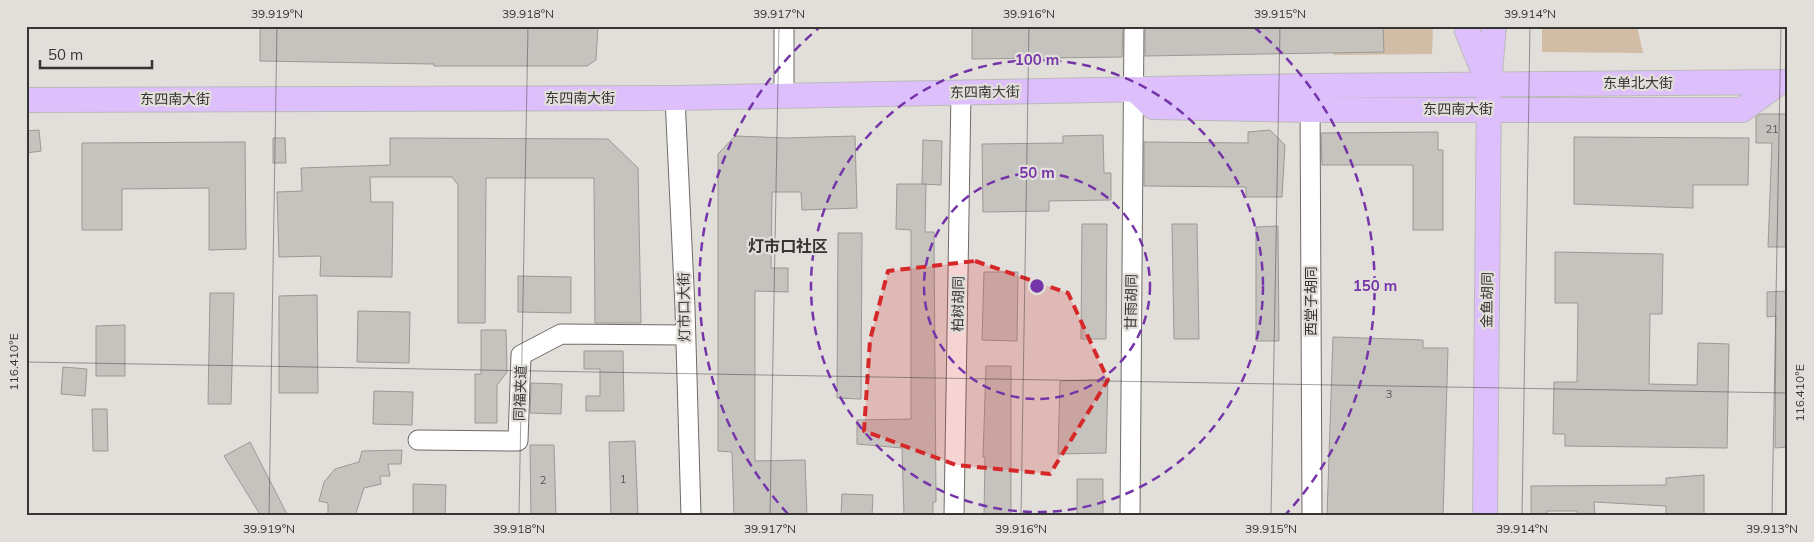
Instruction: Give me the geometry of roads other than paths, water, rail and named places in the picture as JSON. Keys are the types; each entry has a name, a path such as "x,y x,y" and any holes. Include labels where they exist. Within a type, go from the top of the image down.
{"main road":[{"path":"1467,26 1467,31 1489,84"},
{"name":"金鱼胡同","path":"1485,516 1489,84 1494,26"},
{"name":"东四南大街","path":"1134,89 1153,107 1310,110 1742,110 1784,82"},
{"name":"东单北大街","path":"1489,84 1784,82"},
{"name":"东四南大街","path":"26,100 675,98 1489,84"}],"street":[{"path":"784,26 789,95"},
{"path":"789,95 794,26"},
{"name":"甘雨胡同","path":"1130,516 1134,26"},
{"name":"西堂子胡同","path":"1310,86 1312,516"},
{"name":"柏树胡同","path":"954,516 961,92"},
{"name":"灯市口大街","path":"675,98 685,308 684,335 691,516"},
{"name":"同福夹道","path":"418,440 518,441 521,355 561,334 684,335"}],"district":[{"name":"灯市口社区","path":"788,246"}]}
